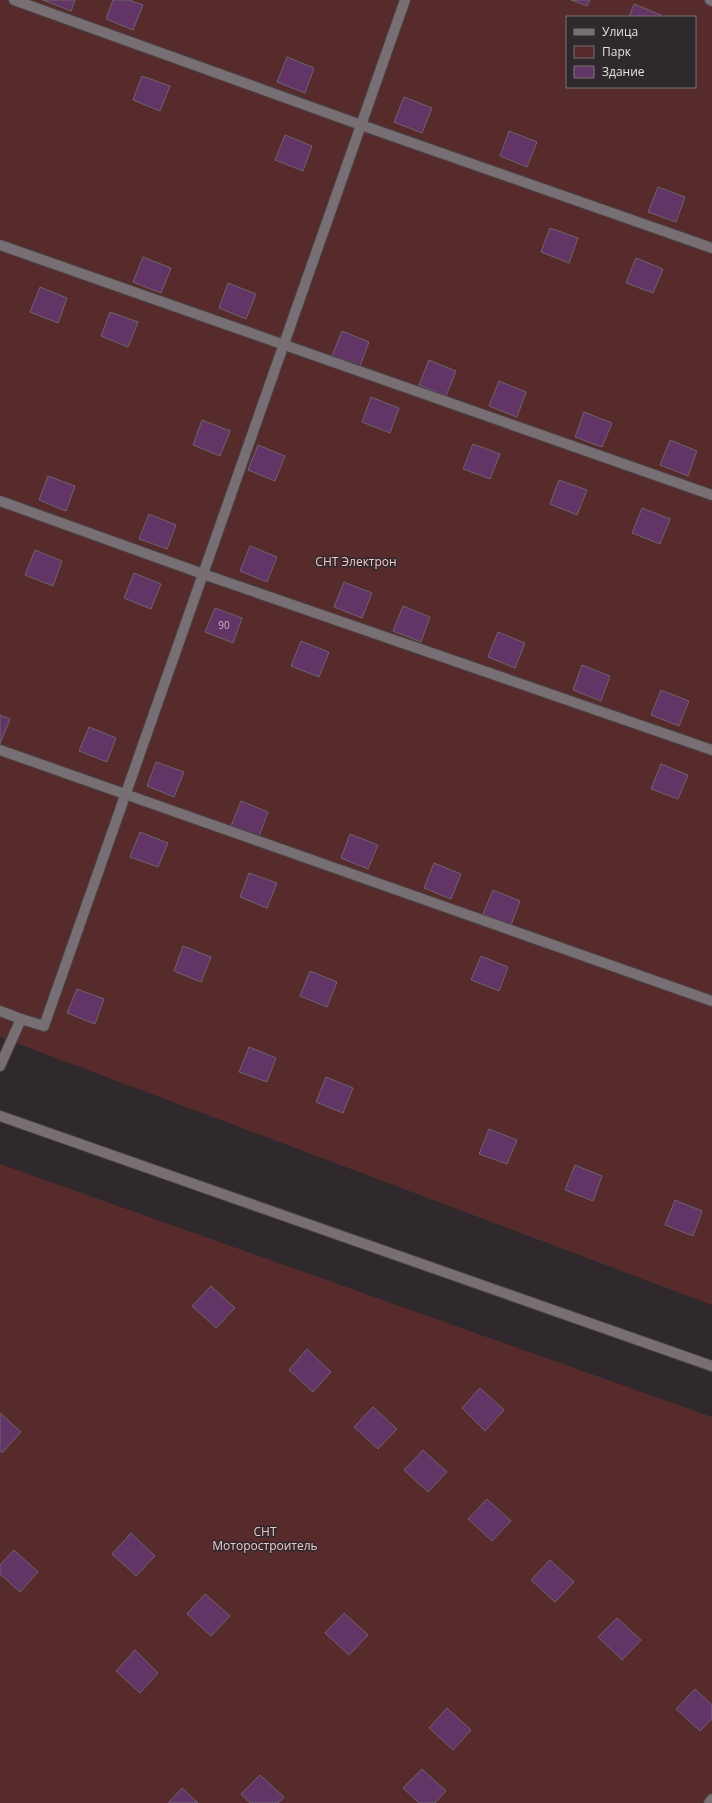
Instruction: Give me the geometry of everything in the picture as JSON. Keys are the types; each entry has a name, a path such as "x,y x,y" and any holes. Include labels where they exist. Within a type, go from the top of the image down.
{"street":[{"path":"14,0 361,125 712,248"},
{"path":"0,1011 44,1026 405,0"},
{"path":"0,245 283,346 712,495"},
{"path":"0,501 203,574 712,750"},
{"path":"0,750 712,1001"},
{"path":"0,1066 21,1019"},
{"path":"0,1116 712,1366"},
{"path":"709,1803 712,1799"}],"green space":[{"name":"СНТ Электрон","path":"0,0 712,0 712,1305 0,1037"},
{"name":"СНТ Моторостроитель","path":"0,1164 712,1417 712,1803 0,1803"}],"building":[{"path":"43,0 75,0 71,11"},
{"path":"113,0 129,0 143,5 133,30 106,19"},
{"path":"571,0 590,0 587,6"},
{"path":"634,4 661,15 661,16 629,16"},
{"path":"287,57 314,68 305,93 277,82"},
{"path":"142,76 170,86 160,111 133,100"},
{"path":"404,97 432,108 422,133 394,122"},
{"path":"509,131 537,142 527,167 500,156"},
{"path":"285,135 312,146 303,171 275,160"},
{"path":"658,187 685,197 676,222 648,212"},
{"path":"550,228 578,238 569,263 541,252"},
{"path":"143,257 171,268 161,293 133,282"},
{"path":"636,258 663,269 653,293 626,283"},
{"path":"228,283 256,294 246,319 219,308"},
{"path":"40,287 67,298 58,323 30,312"},
{"path":"110,312 138,322 128,347 101,336"},
{"path":"342,331 369,342 360,366 332,356"},
{"path":"429,360 456,371 446,396 419,385"},
{"path":"499,381 526,392 517,417 489,406"},
{"path":"371,397 399,408 390,433 362,422"},
{"path":"584,412 612,423 602,447 575,437"},
{"path":"202,420 230,431 220,456 193,445"},
{"path":"670,440 697,451 688,476 660,465"},
{"path":"473,444 500,454 490,479 463,469"},
{"path":"258,445 285,456 275,481 248,470"},
{"path":"48,476 75,486 66,511 39,500"},
{"path":"559,480 587,490 577,515 550,504"},
{"path":"642,508 670,519 660,544 632,533"},
{"path":"149,514 176,525 167,549 139,539"},
{"path":"250,546 277,557 267,582 240,571"},
{"path":"35,550 62,561 53,586 25,575"},
{"path":"134,573 161,584 151,609 124,598"},
{"path":"344,582 372,593 362,618 334,607"},
{"path":"403,606 430,617 421,642 393,631"},
{"path":"215,608 242,618 233,643 205,632"},
{"path":"498,632 525,643 515,668 488,657"},
{"path":"301,641 329,652 319,677 291,666"},
{"path":"582,665 610,676 601,701 573,690"},
{"path":"661,690 689,701 679,726 651,715"},
{"path":"0,715 10,719 0,744"},
{"path":"89,727 116,738 107,762 79,751"},
{"path":"156,762 184,772 174,797 147,786"},
{"path":"661,764 688,775 678,799 651,789"},
{"path":"241,801 268,812 259,837 231,826"},
{"path":"140,832 168,843 158,867 130,857"},
{"path":"350,834 378,845 368,869 341,858"},
{"path":"434,863 461,874 451,899 424,888"},
{"path":"249,873 277,883 267,908 240,897"},
{"path":"493,890 520,901 511,925 483,914"},
{"path":"183,946 211,957 201,982 174,971"},
{"path":"481,956 508,967 499,991 471,980"},
{"path":"310,971 337,982 327,1007 300,996"},
{"path":"77,989 104,999 95,1024 67,1013"},
{"path":"249,1047 276,1058 267,1082 239,1072"},
{"path":"326,1077 353,1088 343,1113 316,1102"},
{"path":"489,1129 517,1140 507,1164 479,1154"},
{"path":"575,1165 602,1176 593,1201 565,1190"},
{"path":"675,1200 702,1211 693,1236 665,1225"},
{"path":"211,1286 235,1308 216,1328 192,1306"},
{"path":"307,1349 331,1372 313,1392 289,1370"},
{"path":"480,1388 504,1410 485,1431 462,1408"},
{"path":"373,1407 397,1429 378,1449 354,1427"},
{"path":"0,1413 21,1432 2,1453 0,1450"},
{"path":"423,1450 447,1472 428,1492 404,1470"},
{"path":"487,1499 511,1521 492,1541 468,1519"},
{"path":"131,1533 155,1556 136,1576 112,1554"},
{"path":"14,1550 38,1572 20,1592 0,1574 0,1565"},
{"path":"550,1560 574,1582 555,1602 531,1580"},
{"path":"205,1594 230,1616 211,1636 187,1614"},
{"path":"344,1613 368,1635 349,1655 325,1633"},
{"path":"617,1618 641,1640 622,1660 598,1637"},
{"path":"135,1650 158,1673 140,1693 116,1671"},
{"path":"695,1689 712,1705 712,1719 700,1731 676,1709"},
{"path":"447,1708 471,1730 453,1750 429,1728"},
{"path":"422,1769 446,1791 435,1803 419,1803 403,1788"},
{"path":"260,1775 284,1797 278,1803 250,1803 241,1794"},
{"path":"182,1788 198,1803 168,1803"}]}
